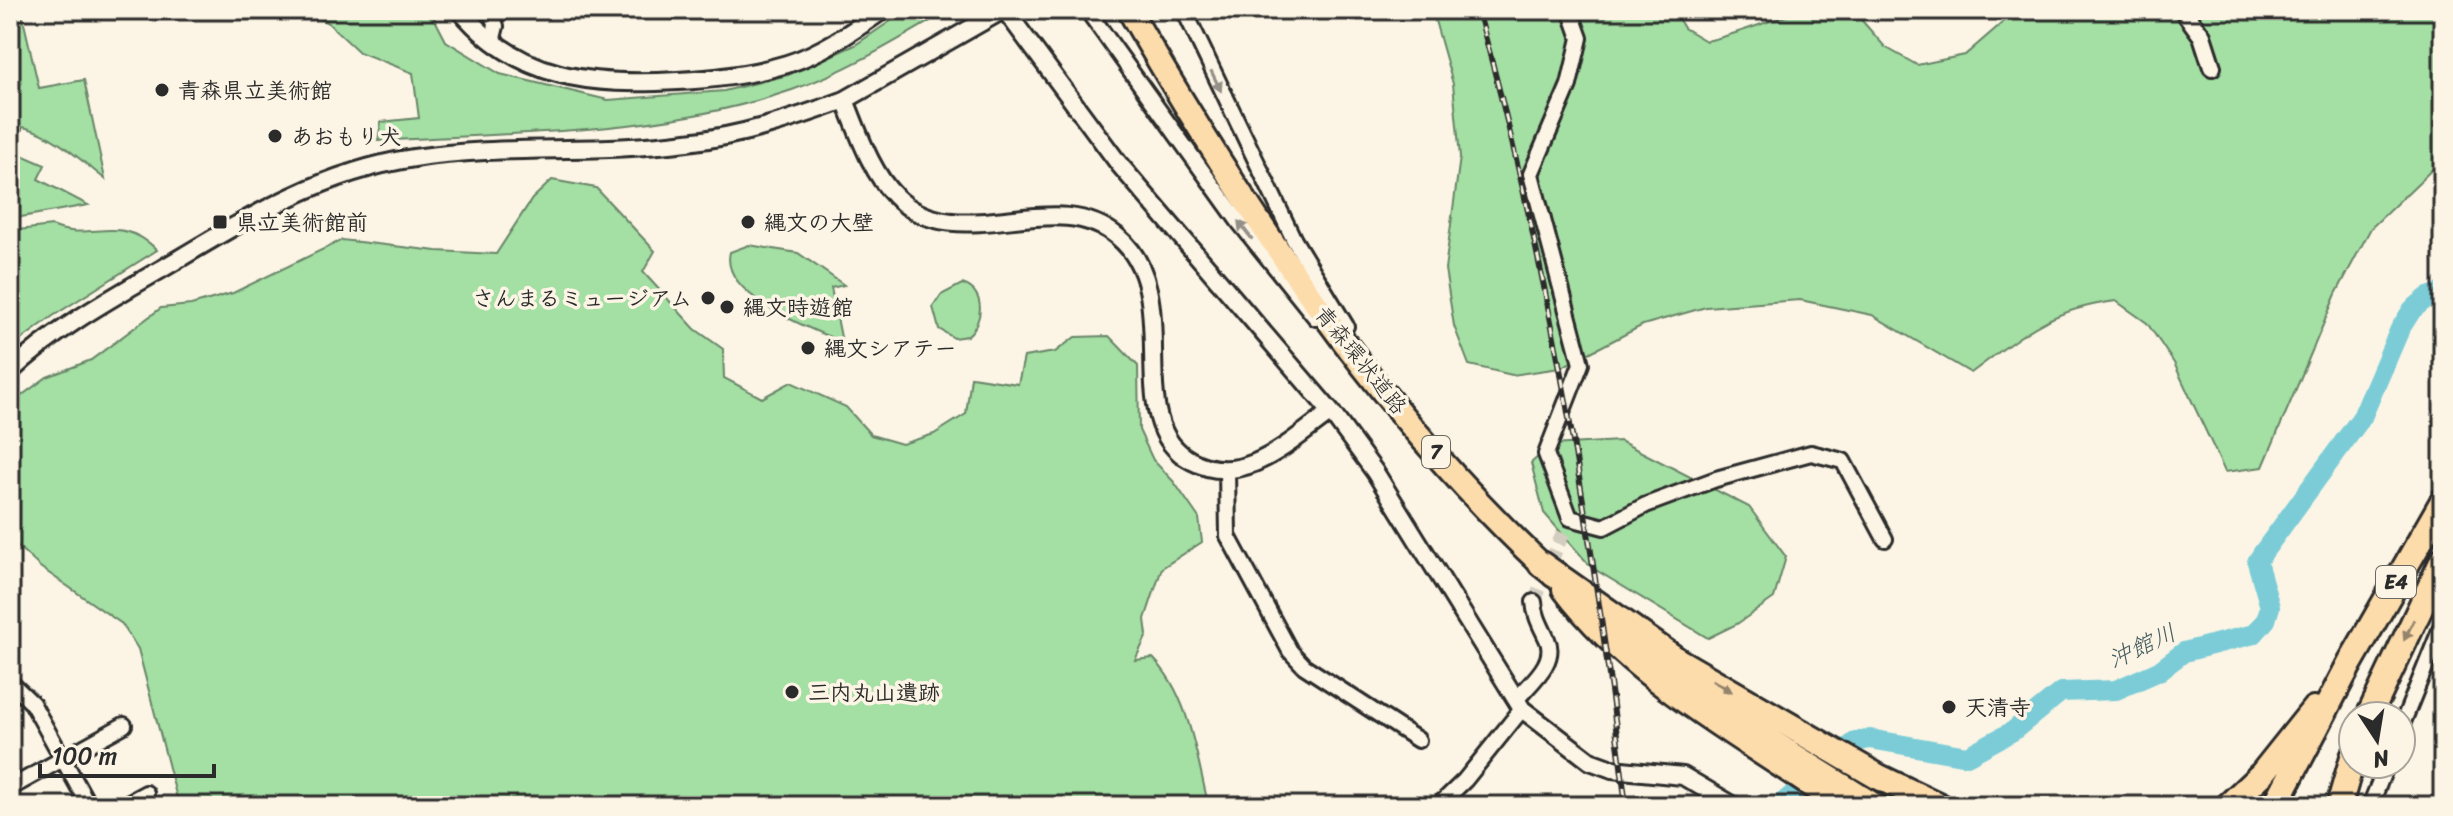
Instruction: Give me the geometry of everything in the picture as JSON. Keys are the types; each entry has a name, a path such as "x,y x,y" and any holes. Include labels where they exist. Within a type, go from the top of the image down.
{"highway":[{"name":"青森環状道路","path":"1129,10 1223,169 1350,352 1455,474 1549,570"},
{"name":"E4","path":"2357,667 2443,501"},
{"name":"E4","path":"2357,667 2443,534"},
{"path":"2377,700 2443,560"},
{"path":"1549,570 1680,662 1877,776 1940,806"},
{"path":"1549,570 1587,617 1626,654 1845,801 1876,806"},
{"path":"2228,806 2262,774 2357,667"},
{"path":"2275,806 2357,667"},
{"path":"2292,806 2357,667"},
{"path":"2339,806 2346,780"},
{"path":"1845,801 1884,806"}],"street":[{"path":"460,10 492,42 545,71 585,81 706,79 747,74 789,63 833,43 883,10"},
{"path":"490,10 496,26 492,42"},
{"path":"10,372 60,331 301,190 367,167 439,155 687,142 775,124 845,100 1004,10 1119,164 1331,412 1375,472 1519,704 1590,761 1612,769 1683,776 1732,804"},
{"path":"1087,10 1247,233 1308,311 1350,352"},
{"path":"1184,10 1294,240 1337,314 1436,440 1455,474"},
{"path":"1563,533 1570,518 1546,454 1581,364 1531,174 1569,85 1580,38 1570,10"},
{"path":"2183,10 2202,36 2212,67"},
{"path":"845,100 880,176 893,194 925,217 962,223 1075,218 1096,223 1127,244 1138,259 1151,292 1156,398 1164,431 1170,443 1193,462 1227,469 1250,466 1331,412"},
{"path":"1570,518 1604,527 1646,505 1716,479 1811,453 1843,461 1885,539"},
{"path":"1227,469 1228,536 1290,651 1304,666 1418,740"},
{"path":"1438,806 1465,780 1549,659 1550,644 1535,615 1534,602"},
{"path":"2412,700 2443,623"},
{"path":"10,682 32,703 89,806"},
{"path":"10,788 124,725"},
{"path":"2370,806 2381,780"},
{"path":"122,806 146,793"}],"green space":[{"path":"10,10 21,10 39,88 84,80 105,179 46,135 23,127 18,137 10,135"},
{"path":"302,10 430,10 446,41 500,74 608,100 724,91 788,75 855,45 907,10 949,10 833,74 742,105 640,124 378,141 381,122 419,118 413,73 359,52 328,23"},
{"path":"1432,10 1673,10 1684,28 1706,41 1793,14 1831,10 1857,15 1885,47 1917,65 1965,55 2017,10 2443,10 2443,159 2371,228 2336,294 2263,467 2225,472 2174,363 2147,323 2116,301 2054,317 2022,335 1971,373 1872,315 1800,300 1706,307 1643,325 1560,368 1512,375 1469,365 1454,326 1445,269 1460,157 1453,84"},
{"path":"10,150 45,165 38,179 88,205 10,219"},
{"path":"552,180 596,188 655,251 643,272 695,329 723,349 724,378 762,398 791,382 846,407 871,435 902,444 934,434 966,414 971,377 1018,384 1024,357 1055,352 1075,337 1109,336 1138,366 1139,430 1153,460 1174,482 1199,518 1202,542 1162,568 1145,619 1147,635 1135,660 1153,658 1175,689 1189,724 1207,799 1175,806 499,806 483,797 470,806 179,806 138,649 122,624 40,567 10,539 10,404 47,377 91,360 161,308 191,305 233,293 342,240 496,254 532,199"},
{"path":"52,226 80,232 118,230 143,239 157,250 53,316 10,348 10,231"},
{"path":"749,245 798,253 844,285 831,288 842,342 770,308 738,282 730,268 730,252"},
{"path":"962,284 970,287 979,300 979,315 967,336 954,338 939,329 933,307 941,295"},
{"path":"1620,441 1749,507 1786,557 1774,598 1737,624 1708,638 1591,567 1544,513 1531,463 1551,445"}],"waterway":[{"name":"沖館川","path":"1779,806 1855,742 1870,739 1967,756 2013,731 2061,692 2116,690 2159,671 2184,652 2254,634 2266,620 2270,607 2257,562 2362,417 2400,329 2412,310 2428,297 2443,292"}],"tunnel":[{"path":"1534,602 1563,533"}],"railway":[{"path":"1478,10 1527,206 1567,405 1599,605 1626,806"}],"place":[{"name":"青森県立美術館","path":"162,90"},
{"name":"あおもり犬","path":"275,136"},
{"name":"県立美術館前","path":"220,222"},
{"name":"縄文の大壁","path":"748,222"},
{"name":"さんまるミュージアム","path":"708,298"},
{"name":"縄文時遊館","path":"727,307"},
{"name":"縄文シアテー","path":"808,348"},
{"name":"三内丸山遺跡","path":"792,692"},
{"name":"天清寺","path":"1949,707"}]}
